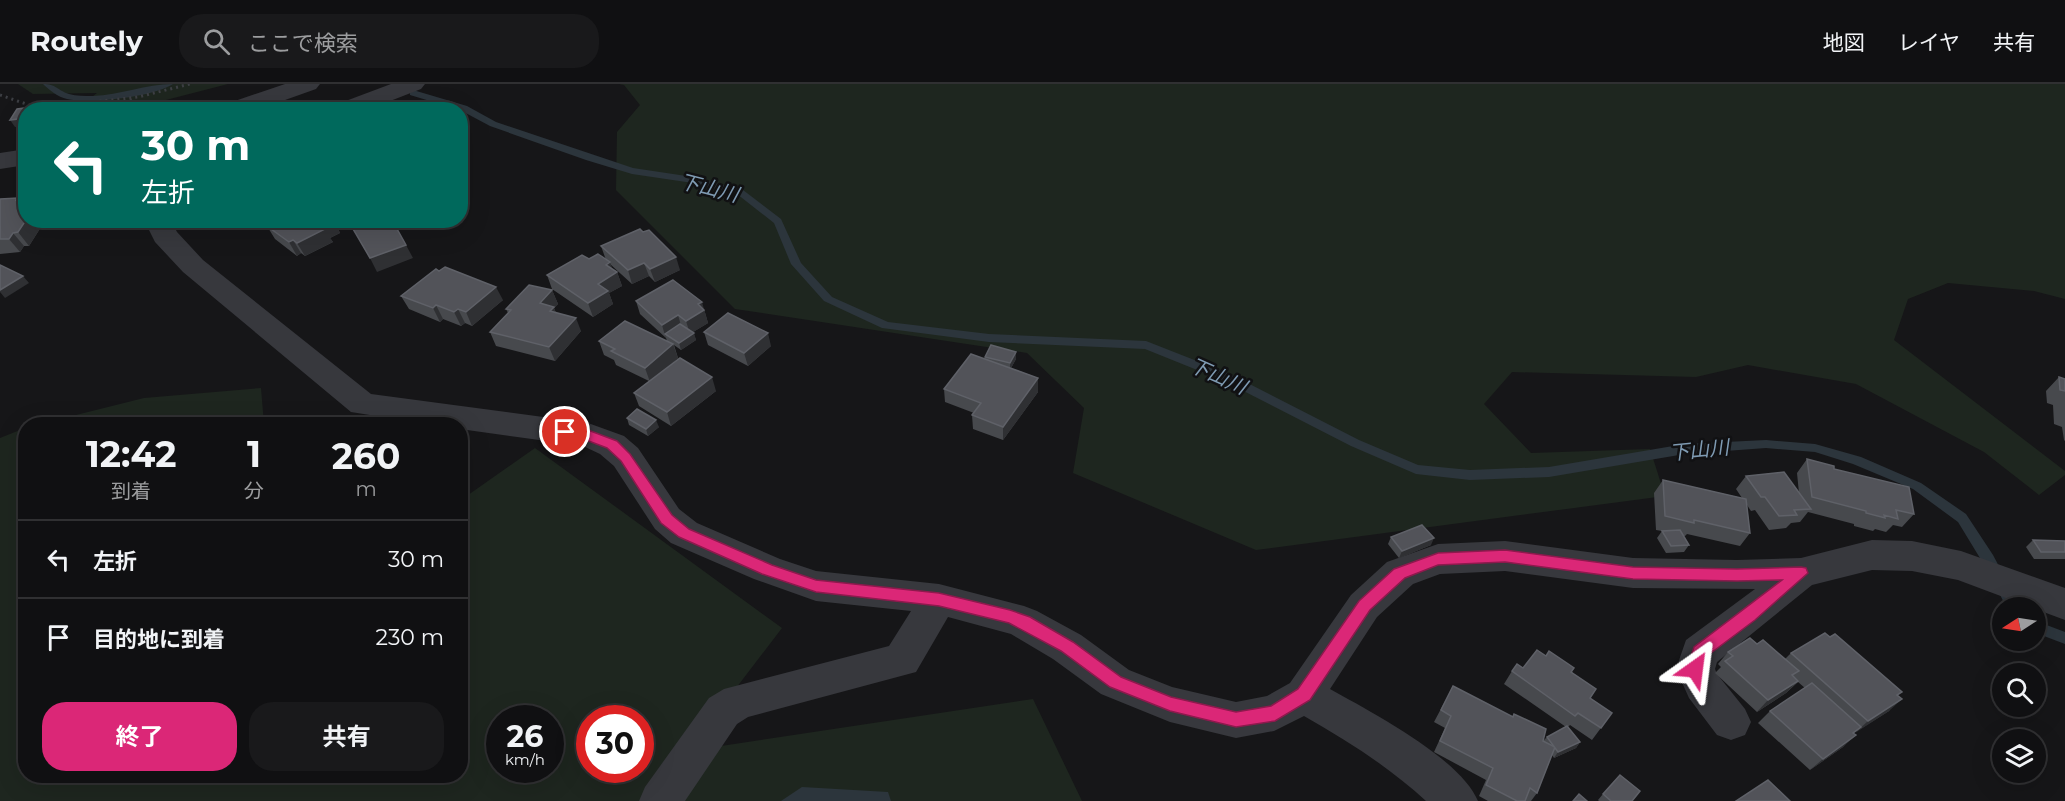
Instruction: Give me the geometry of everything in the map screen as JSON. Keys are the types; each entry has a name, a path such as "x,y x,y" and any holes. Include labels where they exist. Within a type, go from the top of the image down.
{"street":[{"path":"255,102 308,84"},
{"path":"365,102 413,84"},
{"path":"0,161 18,158"},
{"path":"0,184 18,181"},
{"path":"161,228 165,236 193,266 362,404 457,417"},
{"path":"468,419 588,435 612,445 626,457 667,519 684,533 767,569 816,586 939,599 1024,622 1067,647 1115,682 1170,704 1236,720 1275,713 1304,695 1364,606 1400,573 1438,559 1505,556 1633,573 1737,575 1801,573 1872,555 1912,556 1960,566 2049,598"},
{"path":"1731,722 1703,686 1695,669 1700,652 1801,573"},
{"path":"660,801 723,711 738,702 902,660 939,599"},
{"path":"1304,695 1367,731 1412,761 1458,801"}],"path":[{"path":"93,102 138,97 190,84"},
{"path":"0,95 20,102"},
{"path":"126,102 138,97"}],"shaded area":[{"path":"18,84 228,84 158,102 85,102 97,93 33,94"},
{"path":"619,84 2065,84 2065,299 2034,291 1948,283 1908,299 1894,340 2065,471 2065,475 2039,495 1984,452 1856,384 1748,365 1696,377 1512,372 1484,404 1531,453 1650,449 1665,496 1256,550 1073,473 1084,408 1027,353 735,309 616,190 617,132 640,105 624,85"},
{"path":"261,388 263,417 68,417 144,398"},
{"path":"18,431 18,783 468,783 468,495 535,448 782,628 688,751 1033,699 1082,801 0,801 0,438"},
{"path":"802,787 888,792 891,801 781,801"}],"building":[{"path":"17,109 18,119 10,120"},
{"path":"0,199 18,200 18,228 21,228 9,239 0,239"},
{"path":"270,228 325,229 297,243 293,240 289,242"},
{"path":"396,228 406,245 370,258 353,229"},
{"path":"640,229 643,232 649,230 676,257 650,269 644,263 628,270 601,246"},
{"path":"598,254 610,262 606,265 617,272 598,284 608,291 588,303 547,275 582,255 589,259"},
{"path":"0,265 23,276 0,290"},
{"path":"445,267 496,287 466,312 458,309 454,312 436,305 433,308 401,296 436,269 439,271"},
{"path":"673,280 702,302 698,304 704,310 686,321 678,315 662,325 636,301"},
{"path":"529,285 552,290 540,303 554,307 550,311 576,318 549,347 490,332 511,310 506,309"},
{"path":"728,313 768,333 744,353 704,332"},
{"path":"625,321 673,344 645,368 611,351 615,349 599,341"},
{"path":"680,324 694,333 679,343 665,334"},
{"path":"991,345 1016,352 1010,363 985,357"},
{"path":"971,354 1038,378 1003,427 972,415 981,403 944,389"},
{"path":"680,358 712,377 667,412 634,393"},
{"path":"2059,377 2065,379 2065,391 2060,390"},
{"path":"637,409 656,420 646,429 627,418"},
{"path":"1807,459 1834,466 1834,469 1909,487 1914,514 1896,510 1898,519 1884,515 1885,518 1812,497"},
{"path":"1784,472 1811,509 1794,510 1797,515 1779,516 1746,476"},
{"path":"1663,480 1746,499 1750,533 1665,516"},
{"path":"1422,525 1434,538 1402,551 1391,537"},
{"path":"1680,530 1689,545 1671,546 1662,531"},
{"path":"2033,540 2065,541 2065,552 2041,552"},
{"path":"1825,633 1830,637 1835,634 1902,692 1897,695 1902,699 1868,721 1791,653"},
{"path":"1750,638 1757,644 1763,640 1799,671 1792,675 1798,681 1768,700 1725,661 1733,656 1728,652"},
{"path":"1537,650 1546,656 1549,651 1574,668 1571,672 1596,689 1590,698 1612,713 1601,728 1578,713 1575,716 1512,671 1517,664 1523,668"},
{"path":"1812,683 1861,727 1853,733 1856,735 1823,759 1770,711"},
{"path":"1453,686 1513,717 1514,714 1546,729 1543,741 1555,747 1537,793 1530,788 1525,801 1517,801 1486,785 1493,768 1440,741 1451,716 1441,710"},
{"path":"1567,726 1580,742 1558,752 1547,737"},
{"path":"1620,775 1640,791 1632,801 1611,801 1603,794"},
{"path":"1768,780 1790,801 1736,801"},
{"path":"1579,794 1587,801 1573,801"}],"waterway":[{"name":"下山川","path":"47,84 67,96 79,98 132,93 169,84"},
{"name":"下山川","path":"413,93 444,102"},
{"name":"下山川","path":"468,110 493,124 632,171 693,180 740,192 778,221 796,264 828,299 886,325 989,338 1146,345 1226,377 1355,443 1416,469 1470,475 1549,472 1685,449 1766,444 1815,448 1857,460 1917,486 1962,518 2008,597"},
{"name":"下山川","path":"2046,631 2065,638"}],"route":[{"path":"565,432 588,435 612,445 626,457 667,519 684,533 767,569 816,586 939,599 1010,617 1024,622 1067,647 1115,682 1170,704 1236,720 1275,713 1304,695 1364,606 1400,573 1438,559 1505,556 1633,573 1737,575 1801,573 1700,652 1695,669"}]}
